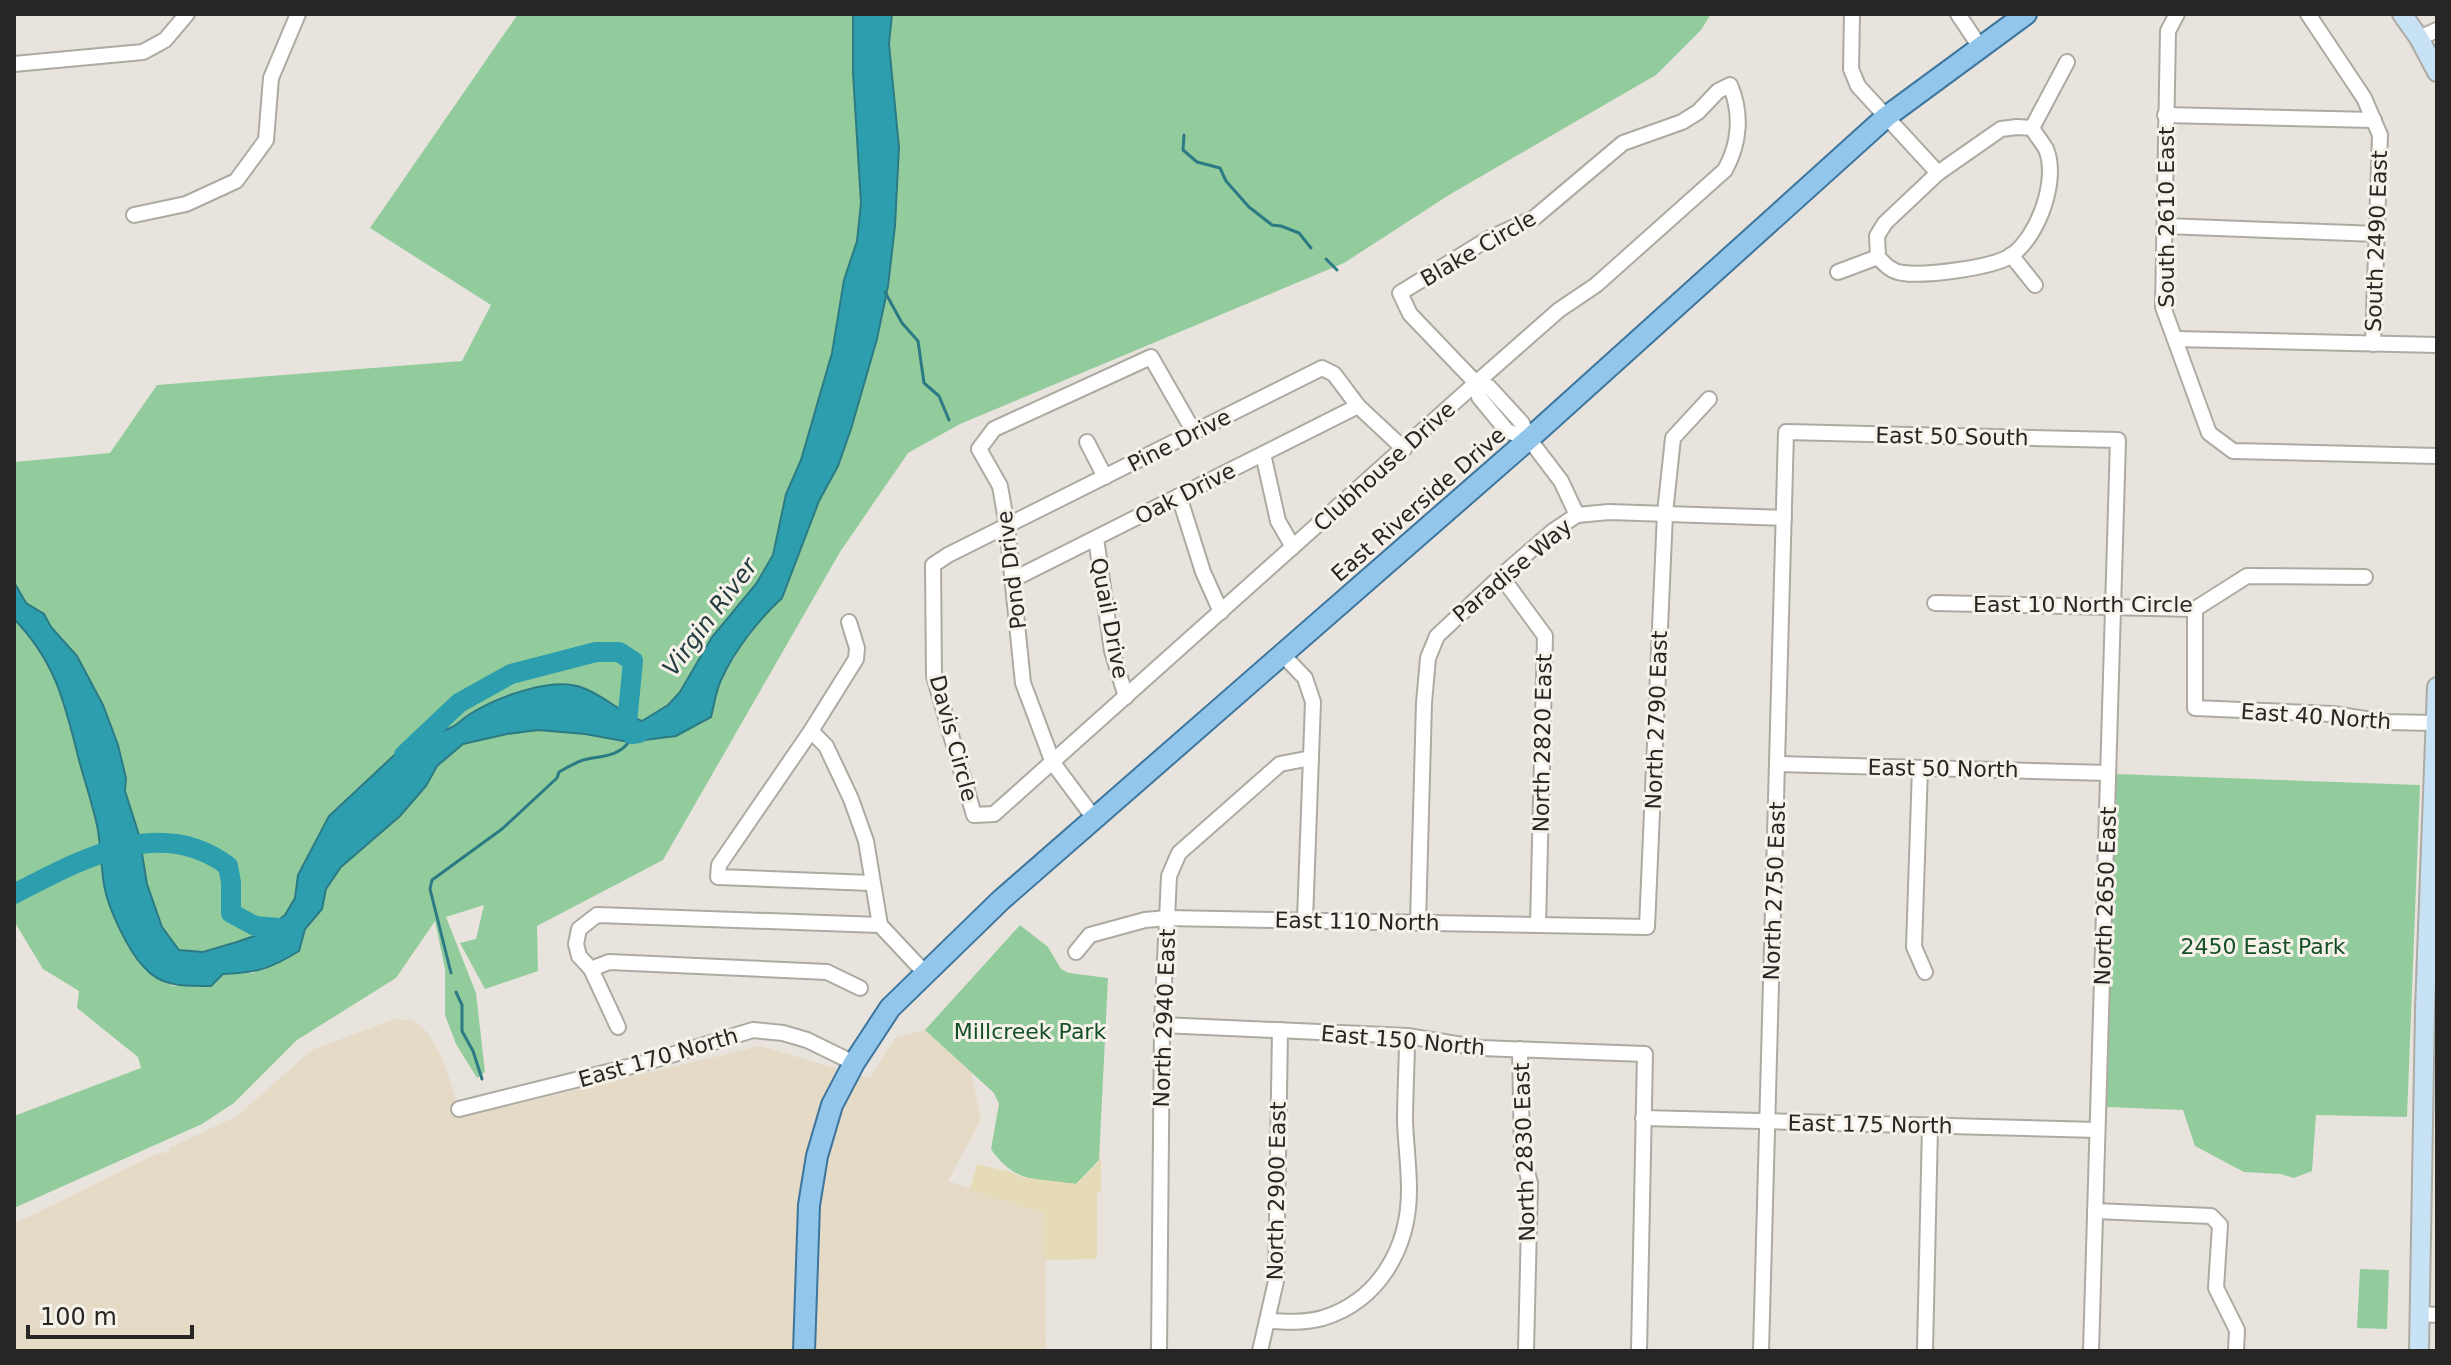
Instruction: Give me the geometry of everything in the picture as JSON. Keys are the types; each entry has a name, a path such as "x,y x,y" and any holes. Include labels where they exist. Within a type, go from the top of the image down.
{"main road":[{"name":"East Riverside Drive","path":"804,1351 809,1205 817,1156 832,1105 890,1008 972,926 1529,439 1886,117 2026,14"}],"street":[{"path":"14,64 143,52 165,40 187,14"},
{"path":"134,215 186,204 236,181 266,140 271,78 298,14"},
{"path":"1852,14 1851,69 1858,86 1938,173"},
{"path":"1958,14 1980,47"},
{"name":"South 2610 East","path":"2177,14 2168,31 2163,307 2209,433 2233,451 2437,456"},
{"name":"South 2490 East","path":"2308,14 2364,98 2380,135 2373,344"},
{"path":"2402,14 2437,72"},
{"path":"2419,38 2437,30"},
{"path":"2032,128 2067,62"},
{"name":"Clubhouse Drive","path":"974,815 994,814 1476,383 1559,310 1596,285 1725,170 1736,149 1738,103 1730,85"},
{"name":"Blake Circle","path":"1476,383 1410,314 1400,293 1488,239 1534,218 1623,143 1682,122 1698,112 1718,91 1730,85"},
{"path":"2165,115 2374,120"},
{"path":"2032,128 2047,151 2049,178 2046,201 2037,224 2011,255 1981,266 1930,273 1901,273 1887,267 1878,257 1877,236 1885,223 1938,173 2001,129 2032,128"},
{"path":"2165,226 2377,234"},
{"path":"2011,255 2035,285"},
{"path":"1838,272 1878,257"},
{"path":"2175,339 2437,345"},
{"name":"Pond Drive","path":"1094,818 1053,763 1023,683 1000,486 979,449 994,429 1151,357 1194,432"},
{"name":"Pine Drive","path":"933,565 1322,368 1334,374 1358,406 1404,449"},
{"path":"1476,383 1489,387 1522,423 1529,439 1561,481 1577,515"},
{"name":"North 2790 East","path":"1647,927 1665,513 1673,438 1709,399"},
{"name":"Oak Drive","path":"1012,580 1358,406"},
{"name":"East 50 South","path":"1786,432 2118,440"},
{"name":"North 2750 East","path":"1761,1351 1786,432"},
{"name":"North 2650 East","path":"2091,1351 2118,440"},
{"path":"1087,442 1105,477"},
{"path":"1263,454 1278,521 1293,547"},
{"path":"1179,496 1203,572 1221,612"},
{"name":"Paradise Way","path":"1418,922 1428,658 1437,636 1553,531 1577,515 1609,512 1784,518"},
{"name":"Quail Drive","path":"1096,538 1112,651 1126,697"},
{"name":"Davis Circle","path":"933,565 934,676 974,815"},
{"name":"North 2820 East","path":"1501,576 1545,636 1538,925"},
{"name":"East 10 North Circle","path":"1935,603 2195,609 2247,576 2365,577"},
{"name":"East 40 North","path":"2195,609 2195,708 2333,714 2385,722 2436,723"},
{"path":"849,622 857,648 856,659 811,731 719,865 718,877 872,883"},
{"path":"1282,654 1305,678 1313,702 1305,920"},
{"path":"2419,1351 2429,1314 2437,687"},
{"path":"811,731 826,746 851,799 866,841 880,925 925,973"},
{"name":"North 2940 East","path":"1159,1351 1162,1025 1169,876 1179,853 1280,764 1311,758"},
{"name":"East 50 North","path":"1777,764 2108,773"},
{"path":"1920,768 1914,947 1925,972"},
{"path":"618,1027 591,969 579,956 576,944 579,929 597,915 880,925"},
{"name":"East 110 North","path":"1076,952 1090,935 1145,920 1167,918 1647,927"},
{"path":"591,969 609,962 827,972 860,988"},
{"name":"East 150 North","path":"1162,1025 1407,1036 1481,1048 1645,1054 1643,1118"},
{"name":"East 170 North","path":"459,1109 648,1062 753,1030 783,1033 858,1057"},
{"name":"North 2900 East","path":"1260,1351 1276,1281 1280,1030"},
{"path":"1268,1321 1300,1322 1321,1319 1341,1311 1364,1297 1381,1280 1397,1253 1406,1222 1409,1190 1405,1122 1407,1036"},
{"name":"North 2830 East","path":"1520,1049 1522,1154 1530,1183 1526,1351"},
{"path":"1639,1351 1643,1118"},
{"name":"East 175 North","path":"1643,1118 2097,1130"},
{"path":"1925,1351 1930,1126"},
{"path":"2095,1211 2211,1216 2220,1225 2216,1288 2237,1330 2236,1351"}],"shaded area":[{"path":"394,1019 413,1020 427,1032 443,1060 458,1105 510,1106 760,1046 870,1078 895,1038 925,1030 971,1072 981,1119 948,1181 1045,1213 1046,1351 14,1351 14,1224 237,1116 312,1050"}],"green space":[{"path":"518,14 853,14 853,73 861,203 857,241 844,280 832,353 801,460 786,494 773,555 756,584 712,637 680,692 668,705 642,721 628,716 614,704 582,687 568,684 541,686 495,702 470,714 453,727 418,738 404,746 340,805 298,875 295,898 286,915 260,934 237,942 203,952 179,950 162,927 147,884 139,835 125,791 126,778 118,745 103,705 77,656 51,627 44,614 26,603 14,582 14,462 110,453 157,385 462,361 491,305 370,228"},
{"path":"892,14 1711,14 1701,30 1656,75 1449,195 1344,263 960,424 908,453 840,552 663,860 537,926 538,971 485,989 460,943 476,939 484,905 446,917 476,993 485,1072 477,1078 456,1044 445,1015 445,969 435,921 396,978 297,1040 234,1103 202,1124 14,1208 14,1116 141,1068 138,1057 77,1008 79,991 43,969 14,921 14,619 31,636 55,677 69,714 98,827 105,889 133,951 144,967 172,986 211,986 223,974 253,973 299,951 305,929 322,909 326,889 341,867 400,816 426,786 437,766 463,744 538,730 630,742 676,736 711,717 720,681 743,644 782,598 819,501 838,466 877,339 888,286 895,226 899,147 889,44"},
{"name":"2450 East Park","path":"2116,774 2420,785 2407,1117 2316,1115 2312,1171 2294,1178 2281,1174 2244,1172 2195,1146 2183,1110 2107,1107"},
{"name":"Millcreek Park","path":"1020,925 1048,947 1061,969 1069,973 1108,978 1099,1160 1076,1184 1028,1178 1009,1169 1000,1160 991,1149 999,1104 994,1093 925,1030"},
{"path":"2360,1269 2389,1270 2387,1329 2357,1328"}],"sand":[{"path":"1101,1154 1101,1191 1097,1194 1097,1259 1045,1260 1045,1213 970,1189 977,1164 1021,1177 1076,1184 1099,1161"}],"water":[{"path":"853,14 892,14 889,44 899,147 888,286 877,339 838,466 819,501 782,598 756,626 733,658 719,684 711,717 676,736 629,742 538,730 463,744 437,766 426,786 400,816 341,867 326,889 322,909 305,929 299,951 262,969 223,974 211,986 175,984 151,974 132,951 110,905 104,885 97,825 69,720 57,685 40,651 14,619 14,582 26,603 44,614 51,627 77,656 103,705 118,745 126,778 125,791 139,835 147,884 162,927 179,950 203,952 237,942 260,934 285,915 295,898 298,875 329,816 404,746 453,727 495,701 541,686 571,685 583,688 642,721 668,705 680,692 712,637 756,584 773,555 786,494 801,460 832,353 844,280 857,241 861,203 853,73"}],"waterway":[{"path":"1184,135 1183,150 1197,162 1220,168 1226,181 1249,207 1272,225 1299,233 1311,248"},
{"path":"1326,259 1337,270"},
{"path":"885,292 902,323 918,341 924,383 939,396 949,420"},
{"name":"Virgin River","path":"404,755 459,703 511,674 596,652 619,652 633,661 627,723 632,734 639,733"},
{"path":"451,973 430,889 432,880 502,829 557,778 559,772 583,760 615,753 630,740"},
{"name":"Virgin River","path":"14,894 93,856 148,843 175,844 202,851 228,866 231,913 255,926 290,929 292,926"},
{"path":"456,992 462,1005 462,1031 473,1051 482,1079"}]}
